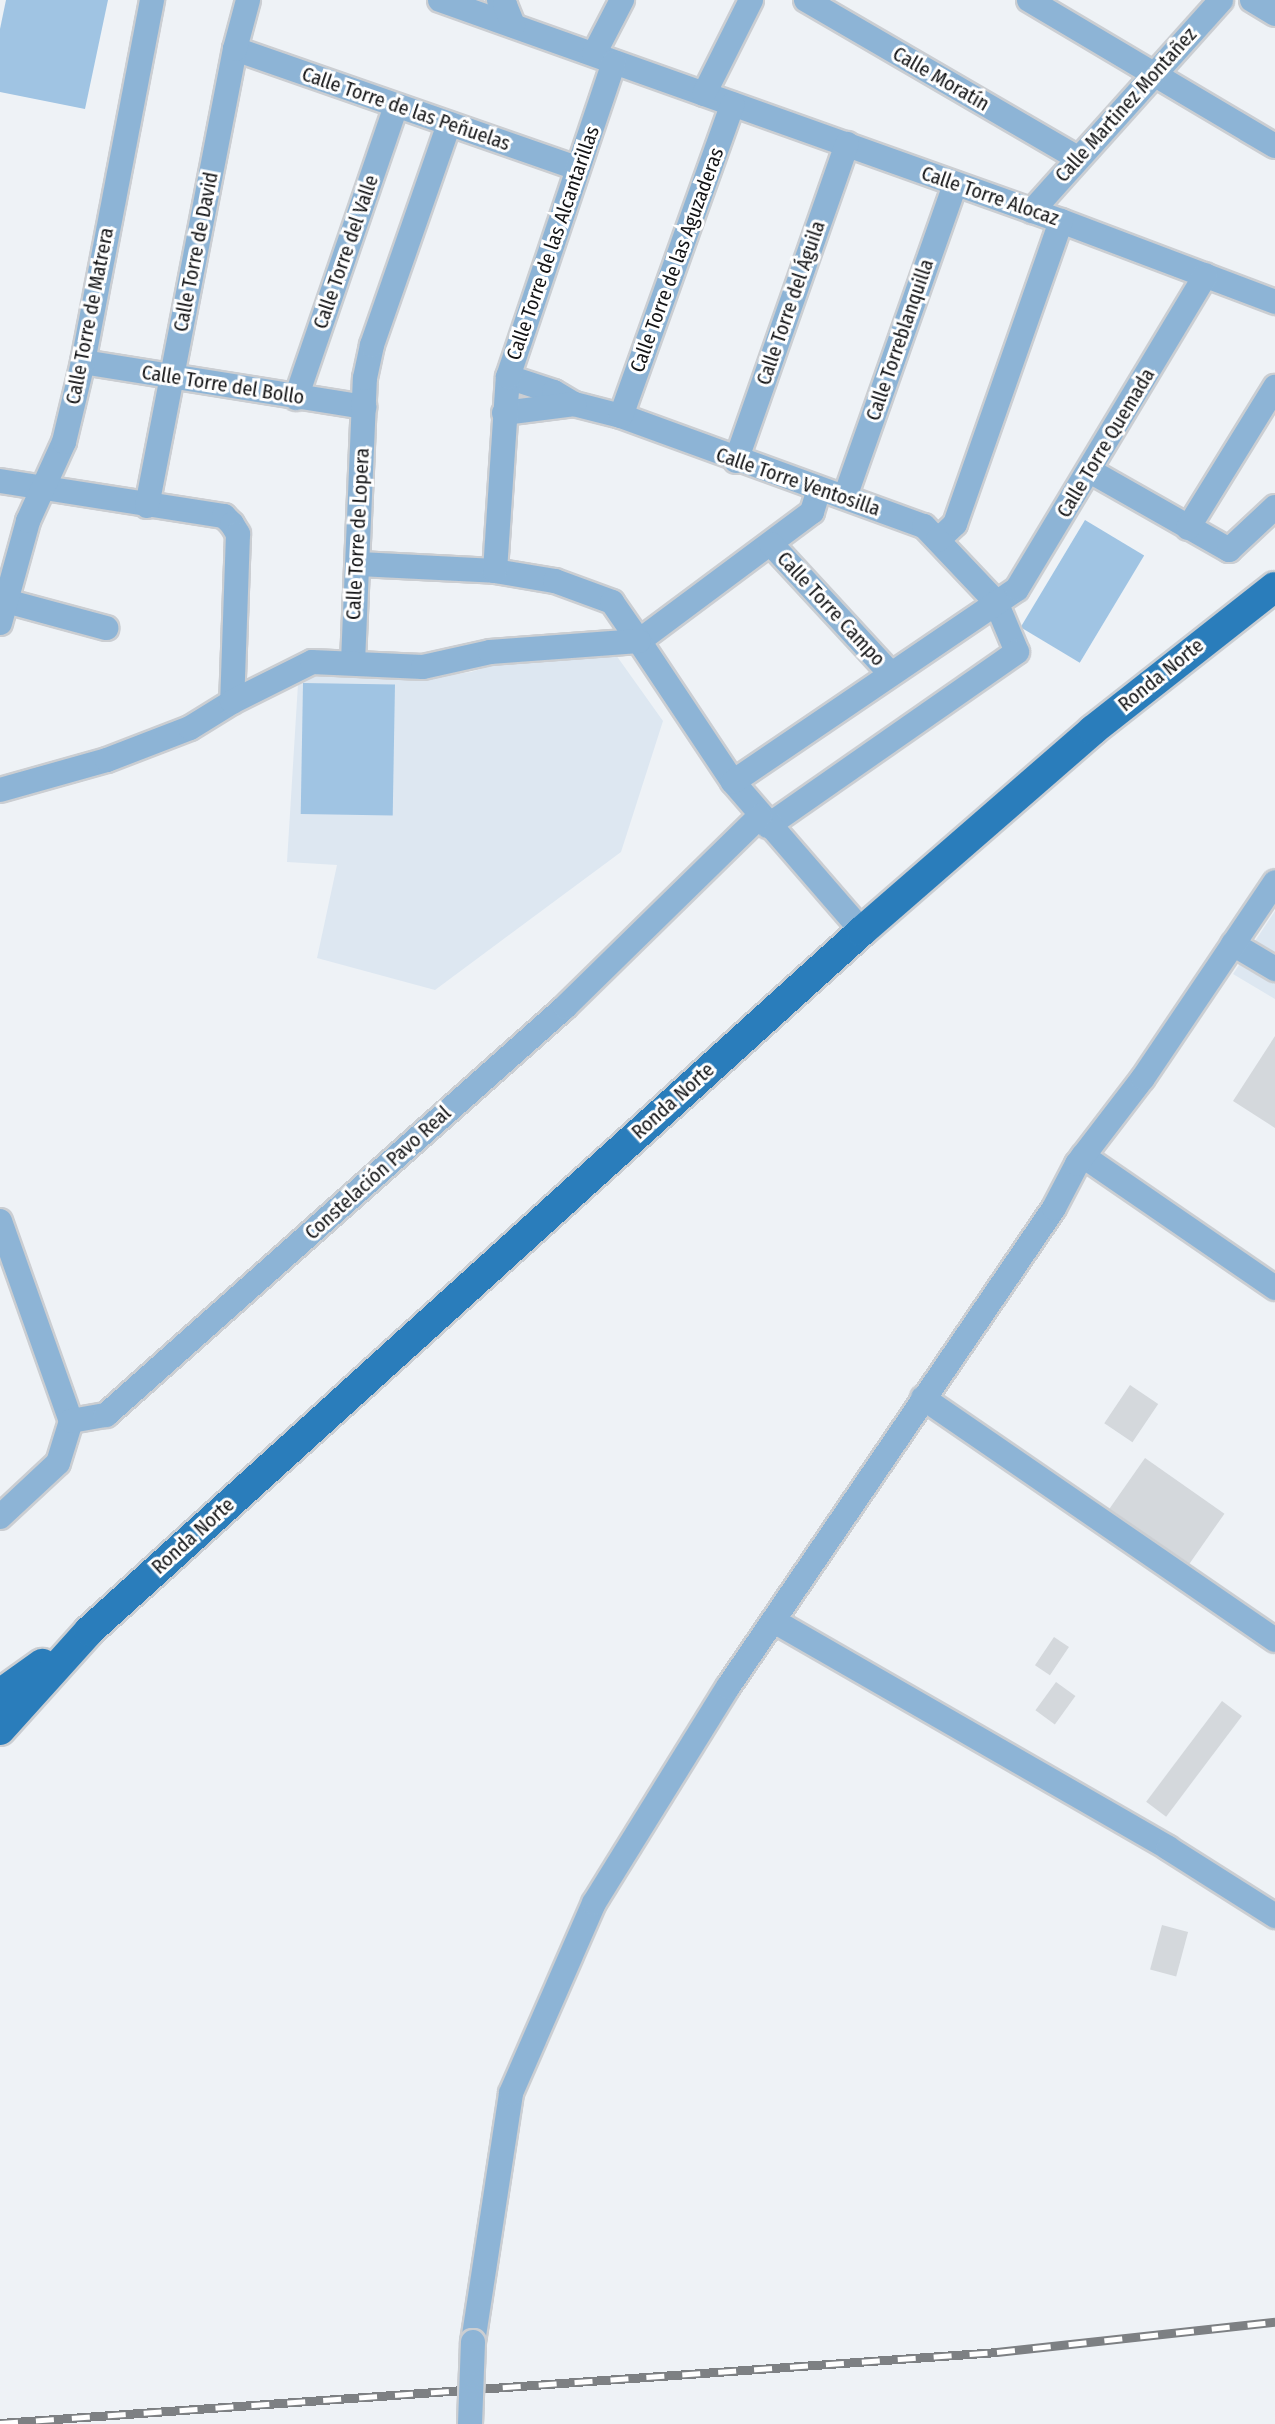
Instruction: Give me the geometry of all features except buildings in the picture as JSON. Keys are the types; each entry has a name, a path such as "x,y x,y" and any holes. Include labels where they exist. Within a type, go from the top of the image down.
{"main road":[{"name":"Ronda Norte","path":"0,1730 89,1631 862,931 1093,730 1274,588"},
{"name":"Ronda Norte","path":"0,1694 89,1631"}],"street":[{"name":"Calle Torre de Matrera","path":"3,612 28,521 64,442 83,362 152,0"},
{"name":"Calle Torre de David","path":"147,506 235,49 248,0"},
{"name":"Calle Torre Alocaz","path":"440,0 1061,221 1275,302"},
{"path":"499,0 505,5 513,25"},
{"path":"513,25 524,0"},
{"name":"Calle Torre de las Alcantarillas","path":"495,571 508,377 576,168 622,0"},
{"path":"704,94 751,0"},
{"name":"Calle Moratín","path":"806,0 1077,158"},
{"path":"1029,0 1275,146"},
{"name":"Calle Martinez Montañez","path":"1032,211 1221,0"},
{"path":"1252,0 1275,14"},
{"name":"Calle Torre de las Peñuelas","path":"235,49 576,168"},
{"name":"Calle Torre de las Aguzaderas","path":"621,416 733,104"},
{"name":"Calle Torre del Valle","path":"296,398 396,106"},
{"path":"364,407 372,345 449,124"},
{"name":"Calle Torre del Águila","path":"736,461 847,144"},
{"name":"Calle Torreblanquilla","path":"845,497 955,184"},
{"path":"938,540 955,524 1061,221"},
{"name":"Calle Torre Quemada","path":"733,782 1017,589 1206,275"},
{"name":"Calle Torre del Bollo","path":"83,362 364,407"},
{"name":"Calle Torre Ventosilla","path":"508,377 554,392 574,404 621,416 736,461 924,526 996,602"},
{"path":"1188,528 1275,387"},
{"name":"Calle Torre Ventosilla","path":"504,413 574,404"},
{"name":"Calle Torre de Lopera","path":"353,662 364,407"},
{"path":"1090,471 1229,550 1275,507"},
{"path":"0,481 40,490 224,516 238,534 232,702"},
{"path":"0,790 107,760 190,728 232,702 312,662 423,667 490,652 639,641 812,512 819,489"},
{"name":"Calle Torre Campo","path":"771,544 890,673"},
{"path":"359,564 495,571 555,581 612,602 733,782 862,931"},
{"path":"764,821 1017,652 996,602"},
{"path":"3,612 106,628"},
{"name":"Constelación Pavo Real","path":"71,1421 106,1415 565,1007 764,821"},
{"path":"470,2424 473,2342 511,2093 594,1903 774,1621 1054,1208 1083,1156 1143,1078 1275,882"},
{"path":"1233,944 1272,962"},
{"path":"1083,1156 1275,1288"},
{"path":"0,1221 71,1421 58,1463 0,1517"},
{"path":"923,1398 1275,1640"},
{"path":"774,1621 1168,1848 1275,1916"}],"shaded area":[{"path":"6,0 108,0 85,109 0,92 0,29"},
{"path":"1085,520 1144,556 1080,663 1021,627"},
{"path":"616,655 663,721 621,852 435,990 317,958 337,865 287,862 298,684 309,677 328,675 425,678 471,672 503,662"},
{"path":"303,683 395,685 393,816 301,814"},
{"path":"1275,911 1275,999 1233,974"}],"railway":[{"path":"0,2423 997,2352 1275,2322"}]}
